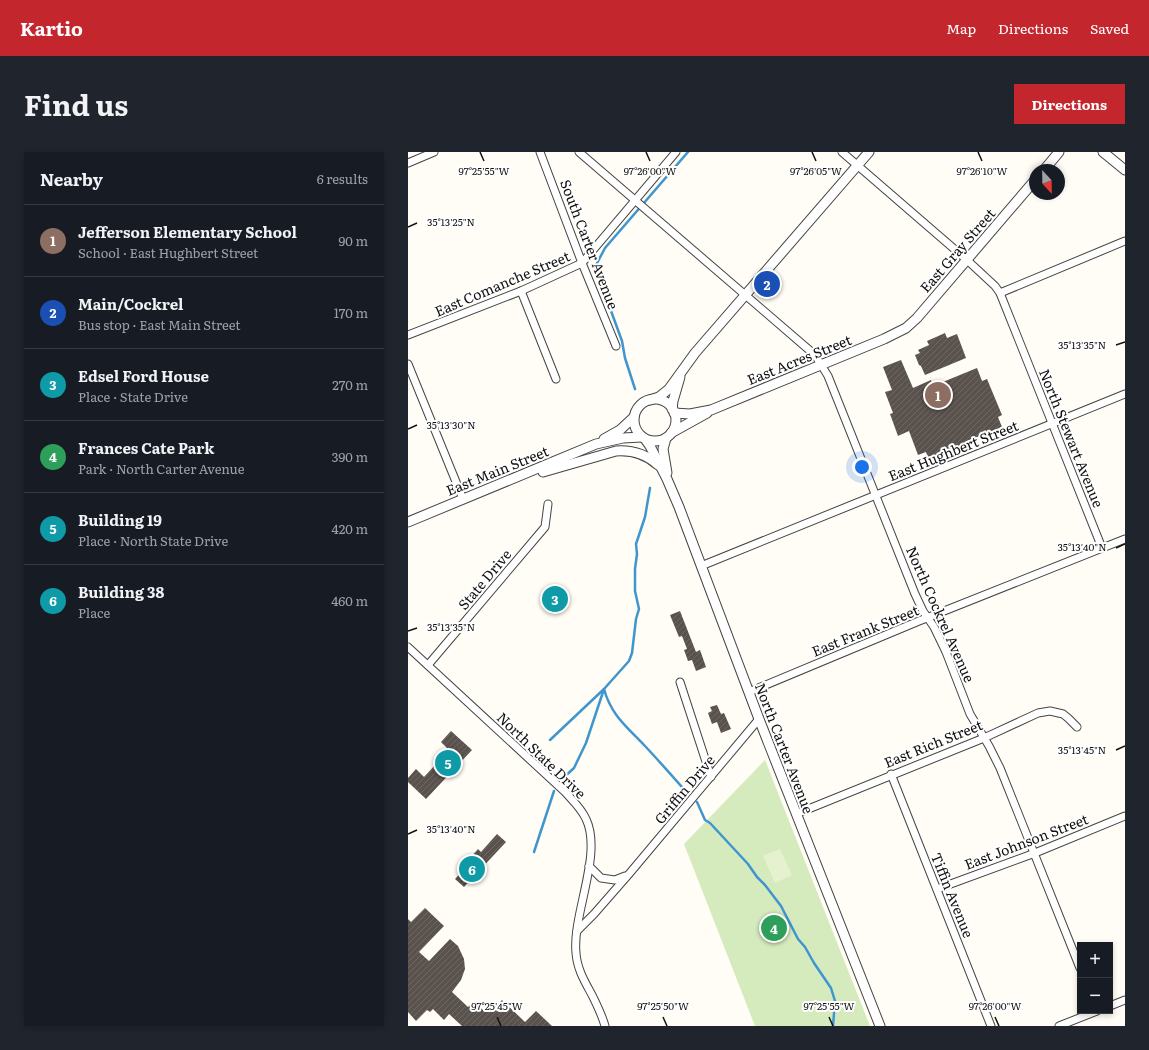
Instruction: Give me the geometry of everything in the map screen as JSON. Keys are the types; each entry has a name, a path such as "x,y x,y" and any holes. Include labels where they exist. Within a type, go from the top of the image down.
{"street":[{"path":"408,163 434,152"},
{"name":"South Carter Avenue","path":"540,152 582,263 616,346"},
{"name":"North Cockrel Avenue","path":"579,152 815,355 822,365 828,376 915,594 934,627 946,652 970,714 1000,768 1077,960"},
{"name":"East Comanche Street","path":"408,335 521,291 582,263 637,201 676,152"},
{"name":"North Stewart Avenue","path":"842,152 995,286 1000,294 1102,548"},
{"path":"682,371 673,401 675,426 669,435 660,441 652,441 643,438 637,431 634,424 634,417 639,407 658,397 669,389 682,371 695,353 869,152"},
{"path":"1049,164 1060,152"},
{"path":"1103,152 1125,170"},
{"name":"East Gray Street","path":"897,334 917,318 1029,187"},
{"path":"1000,294 1125,241"},
{"path":"521,291 556,379"},
{"name":"East Acres Street","path":"673,411 690,414 712,410 897,334"},
{"path":"408,364 463,499"},
{"name":"East Hughbert Street","path":"701,566 1125,394"},
{"path":"650,400 658,400 666,403 673,411"},
{"name":"East Acres Street","path":"669,435 701,418 712,410"},
{"name":"East Main Street","path":"408,522 596,444 620,430 634,417"},
{"name":"North Carter Avenue","path":"667,479 663,449 669,435"},
{"name":"East Main Street","path":"596,444 623,438 643,438"},
{"name":"North Carter Avenue","path":"643,438 650,446 667,479 759,719 880,1026"},
{"path":"502,484 624,450 643,455 661,468"},
{"name":"State Drive","path":"428,665 545,527 548,504"},
{"name":"East Frank Street","path":"749,692 1125,539"},
{"name":"North State Drive","path":"408,647 579,807 588,825 591,850 575,945 577,961 605,1026"},
{"path":"680,682 711,777"},
{"name":"East Rich Street","path":"796,814 891,774 984,738 1043,712 1050,711 1063,714 1077,727"},
{"name":"Griffin Drive","path":"577,931 629,874 759,719"},
{"name":"Tiffin Avenue","path":"891,774 991,1026"},
{"name":"East Johnson Street","path":"936,889 1035,853 1125,816"},
{"path":"589,866 601,878 615,880 629,874"},
{"path":"1113,1005 1125,1000"},
{"path":"1059,1026 1089,1014"}],"green space":[{"path":"765,760 870,1026 755,1026 684,844"},
{"path":"780,849 792,875 775,883 763,856"}],"building":[{"path":"945,333 947,338 957,334 966,358 925,375 915,355 920,353 918,350 929,345 927,341"},
{"path":"901,360 913,388 931,380 933,386 977,368 982,381 987,379 1002,415 998,417 1002,427 965,442 967,446 929,461 926,452 918,455 909,431 898,436 890,414 893,413 885,392 892,390 883,367"},
{"path":"554,587 568,597 561,605 558,602 552,609 542,601"},
{"path":"680,611 696,652 700,650 706,667 696,671 692,660 688,661 684,650 687,649 682,636 679,637 670,615"},
{"path":"717,705 721,714 724,713 731,729 721,733 717,722 712,724 708,713 712,711 710,707"},
{"path":"451,731 472,750 426,799 408,782 408,778 416,769 424,777 449,750 441,742"},
{"path":"497,834 506,842 464,887 455,879 472,860 470,858 478,849 481,852"},
{"path":"425,908 444,926 419,952 429,961 450,939 458,946 464,959 465,969 461,980 452,992 468,1007 474,1001 485,1012 488,1008 491,1011 502,1000 525,1022 536,1011 552,1026 462,1026 449,1014 444,1020 433,1009 430,1012 427,1010 416,1021 408,1012 408,919 411,922"}],"waterway":[{"path":"635,389 625,358 622,341 595,267 605,248 688,152"},
{"path":"562,779 574,768 586,743 604,689 629,661 632,653 636,619 639,609 635,591 637,554 636,544 645,517 650,488"},
{"path":"550,740 604,689 611,706 620,720 689,795"},
{"path":"534,852 554,791"},
{"path":"697,802 705,820 710,823 748,864 781,906 798,939 805,947 831,988 835,1001 833,1026"}],"place":[{"name":"Main/Cockrel","path":"767,284"},
{"name":"Jefferson Elementary School","path":"938,395"},
{"name":"Edsel Ford House","path":"555,599"},
{"name":"Building 19","path":"448,763"},
{"name":"Building 38","path":"472,869"},
{"name":"Frances Cate Park","path":"774,928"}]}
